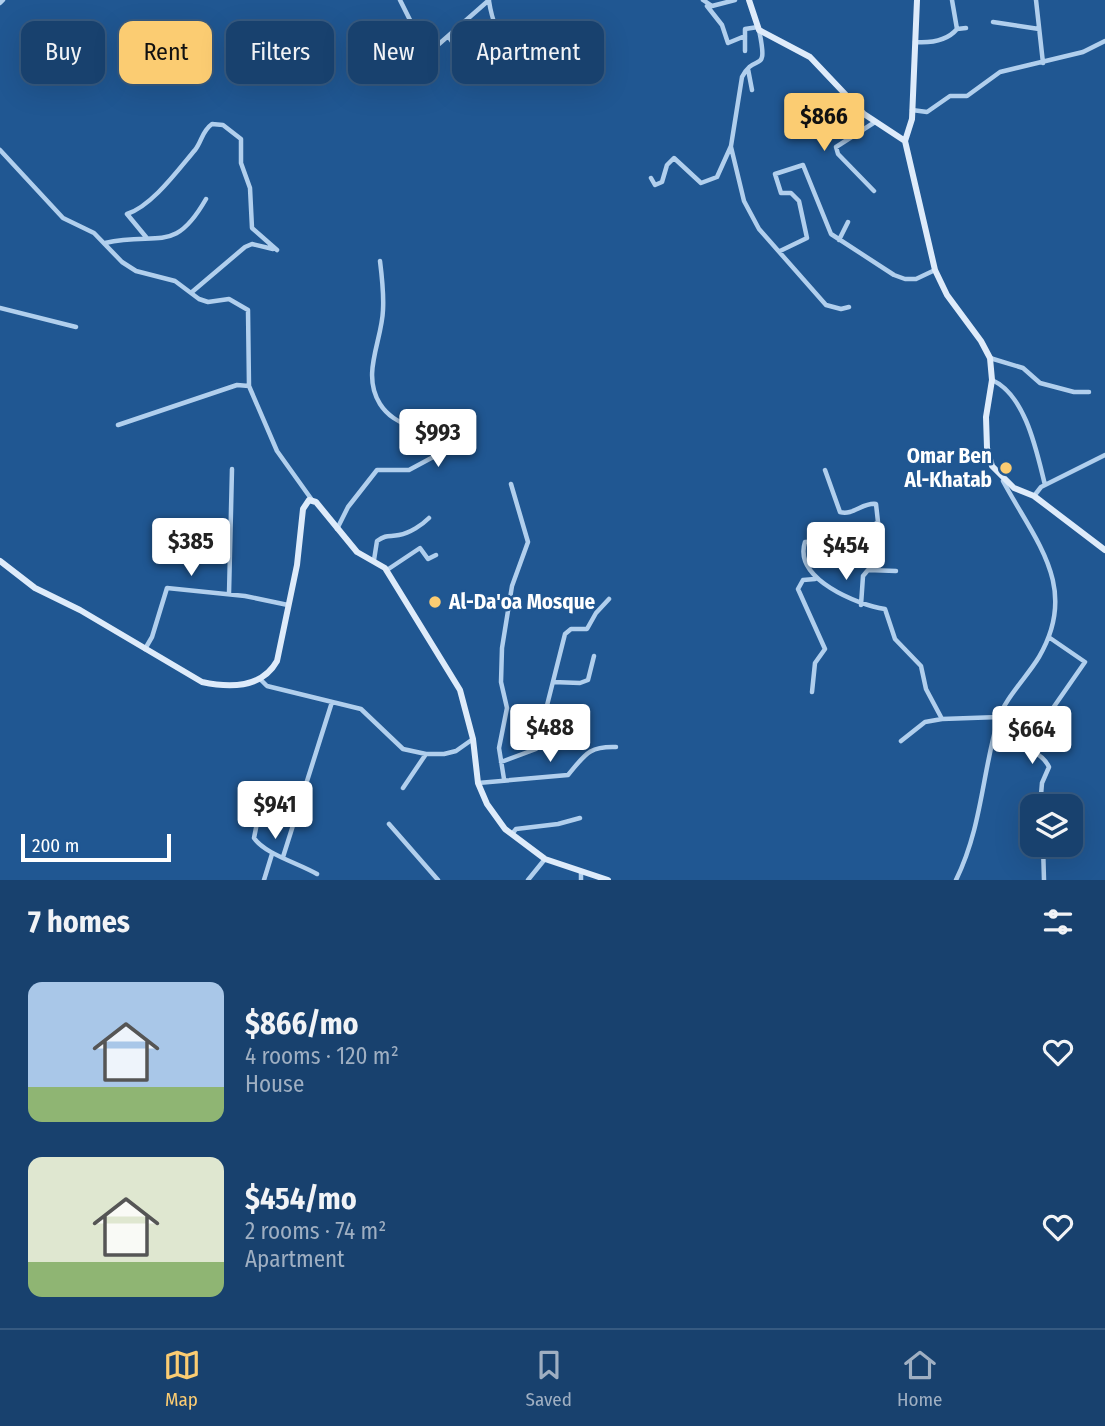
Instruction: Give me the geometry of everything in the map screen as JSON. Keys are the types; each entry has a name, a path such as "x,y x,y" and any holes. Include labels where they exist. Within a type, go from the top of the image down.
{"street":[{"path":"400,0 412,24 426,41 439,44 489,0 494,21"},
{"path":"703,0 722,25 729,43 745,36"},
{"path":"707,6 735,0"},
{"path":"651,178 655,185 662,182 667,165 674,158 703,184 717,177 731,146 742,77 748,69 762,60 765,53 749,0"},
{"path":"917,0 912,110 905,141 935,270 947,295 981,341 990,358 992,380 986,417 987,448 992,466 1044,548 1050,567 1056,610 1050,638 999,717 979,820 956,880"},
{"path":"952,0 957,29"},
{"path":"1036,0 1042,63"},
{"path":"993,22 1038,29"},
{"path":"915,41 939,40 951,36 957,29 966,28"},
{"path":"745,51 745,29 758,29 810,57 875,122 905,141"},
{"path":"448,36 452,42"},
{"path":"912,110 927,112 950,96 967,96 1000,72 1083,52 1105,41"},
{"path":"748,69 752,90"},
{"path":"874,191 838,154 836,147 875,122"},
{"path":"146,237 127,214 140,210 172,177 197,149 205,129 212,124 223,125 238,134 242,163 250,188 252,228 277,250 252,244 245,247 192,292"},
{"path":"731,146 744,201 759,229 826,304 841,309 849,307"},
{"path":"0,150 63,218 94,233 136,271 176,281 208,302 229,299 248,310 249,386 277,451 312,500 319,504 357,552 387,570 460,690 474,739 478,783 486,804 512,834 545,859 608,880"},
{"path":"779,251 807,238 799,201 791,193 781,193 775,174 793,166 803,165 826,228 839,240 905,279 916,279 935,270"},
{"path":"104,243 146,237 164,240 191,226 206,199"},
{"path":"839,240 848,222"},
{"path":"337,529 348,507 377,470 409,470 435,456 438,449 422,430 401,426 394,420 381,406 374,390 372,373 383,312 380,261"},
{"path":"0,307 76,327"},
{"path":"990,358 1023,368 1040,383 1074,392 1089,392"},
{"path":"992,380 1020,408 1033,437 1045,485"},
{"path":"118,425 237,385 249,386"},
{"path":"1015,504 1017,498 1032,495 1045,485 1105,455"},
{"path":"229,594 232,470"},
{"path":"816,579 805,555 805,542 824,543 878,522 876,504 870,503 852,512 840,512 824,470"},
{"path":"1003,481 1032,495 1105,550"},
{"path":"504,779 499,748 507,708 501,682 502,648 512,586 528,542 511,484"},
{"path":"0,561 35,588 80,610 202,682 234,685 261,680 277,661 297,565 303,509 312,500"},
{"path":"374,560 377,541 389,534 400,535 419,528 429,518"},
{"path":"387,570 420,548 428,559 436,555"},
{"path":"861,605 863,576 868,570 896,571"},
{"path":"812,692 814,663 825,649 798,589 803,580 816,579 861,605 885,609 889,614 895,639 921,666 926,689 942,719"},
{"path":"145,649 152,637 167,588 229,594 288,605"},
{"path":"501,762 536,749 568,631 587,629 596,613 609,599"},
{"path":"1050,638 1085,662 1053,708"},
{"path":"553,682 580,683 588,680 594,656"},
{"path":"261,680 267,686 361,709 403,748 426,754 456,751 474,739"},
{"path":"283,857 332,702"},
{"path":"901,741 925,722 999,717"},
{"path":"995,739 1032,751 1046,762 1049,767 1042,783 1041,794"},
{"path":"478,783 568,775 588,752 598,746 616,747"},
{"path":"403,788 426,754"},
{"path":"263,793 254,838 272,854 317,874"},
{"path":"512,834 516,829 558,824 580,818"},
{"path":"389,824 438,880"},
{"path":"264,880 272,854"},
{"path":"1043,857 1044,880"},
{"path":"528,880 545,859"},
{"path":"581,871 581,880"}],"place":[{"name":"Omar Ben Al-Khatab","path":"1006,468"},
{"name":"Al-Da'oa Mosque","path":"435,602"}]}
